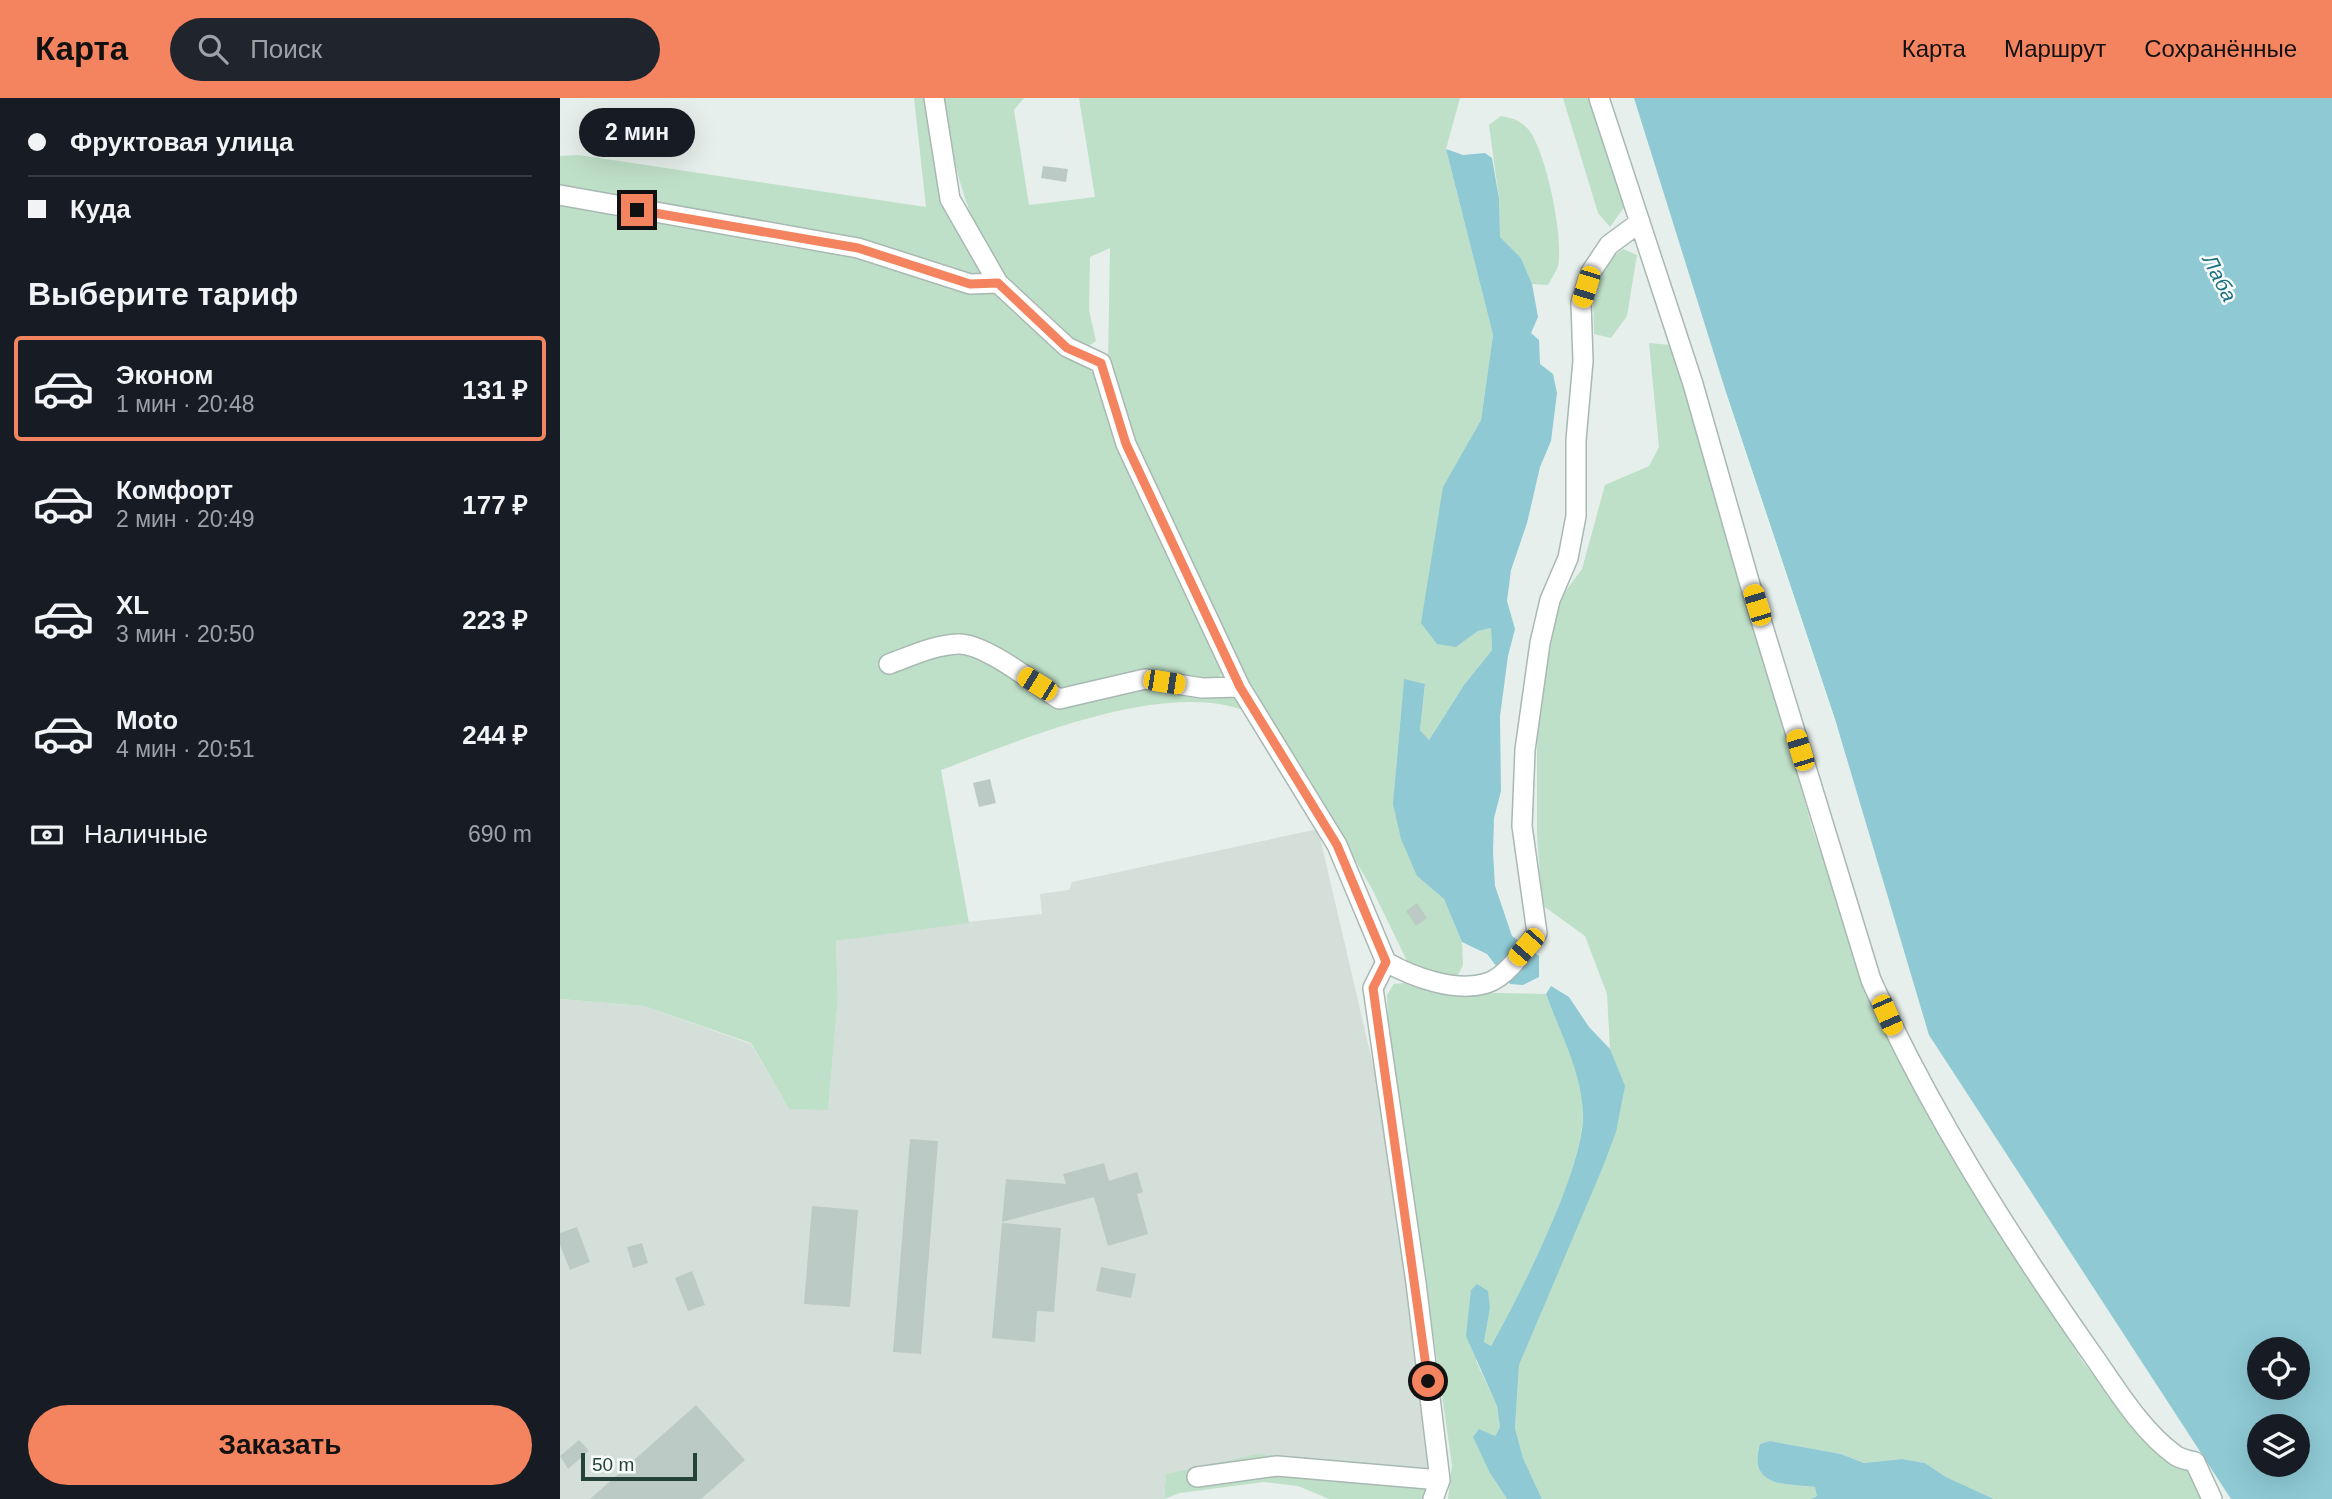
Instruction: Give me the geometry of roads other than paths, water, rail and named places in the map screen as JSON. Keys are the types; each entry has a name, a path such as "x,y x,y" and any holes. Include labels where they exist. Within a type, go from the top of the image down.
{"street":[{"path":"934,98 950,199 998,283 1067,348 1101,363 1126,444 1240,687 1337,845 1386,962 1409,974 1459,985 1488,983 1503,974 1537,933 1522,826 1525,750 1540,643 1550,600 1568,558 1576,516 1576,440 1583,361 1581,303 1591,272 1609,245 1640,222"},
{"path":"1600,98 1693,384 1749,581 1871,979 1895,1032 1933,1102 2045,1287 2152,1435 2177,1457 2194,1461 2212,1499"},
{"path":"560,195 858,248 970,284 998,283"},
{"path":"889,664 938,647 961,644 992,656 1059,699 1145,679 1202,688 1240,687"},
{"path":"1386,962 1373,988 1440,1480 1433,1499"},
{"path":"1197,1477 1277,1466 1440,1480"}],"water":[{"name":"Лаба","path":"1634,98 2332,98 2332,1499 2231,1499 1929,1035 1835,719 1725,389"},
{"path":"1446,149 1463,155 1485,153 1492,158 1499,199 1500,237 1521,258 1532,284 1538,317 1531,333 1539,340 1540,364 1553,374 1557,393 1551,441 1540,467 1527,523 1511,570 1507,601 1515,629 1508,656 1500,716 1501,791 1494,818 1495,886 1512,936 1539,956 1539,977 1523,985 1510,984 1487,954 1462,942 1444,899 1417,876 1401,839 1393,804 1404,679 1425,684 1420,730 1429,740 1464,685 1492,650 1491,628 1478,631 1456,647 1437,644 1421,623 1443,487 1481,420 1493,335"},
{"path":"1551,986 1569,997 1589,1027 1610,1049 1625,1086 1616,1132 1602,1169 1519,1365 1515,1428 1523,1458 1542,1499 1507,1499 1490,1473 1473,1437 1479,1429 1495,1436 1500,1427 1497,1406 1466,1336 1471,1290 1477,1284 1488,1291 1490,1308 1484,1342 1491,1346 1549,1230 1574,1164 1581,1135 1581,1096 1574,1066 1546,994"},
{"path":"1770,1441 1841,1454 1864,1463 1902,1459 1925,1463 1946,1477 1994,1499 1811,1499 1817,1496 1815,1487 1781,1483 1764,1476 1757,1458 1760,1444"}]}
